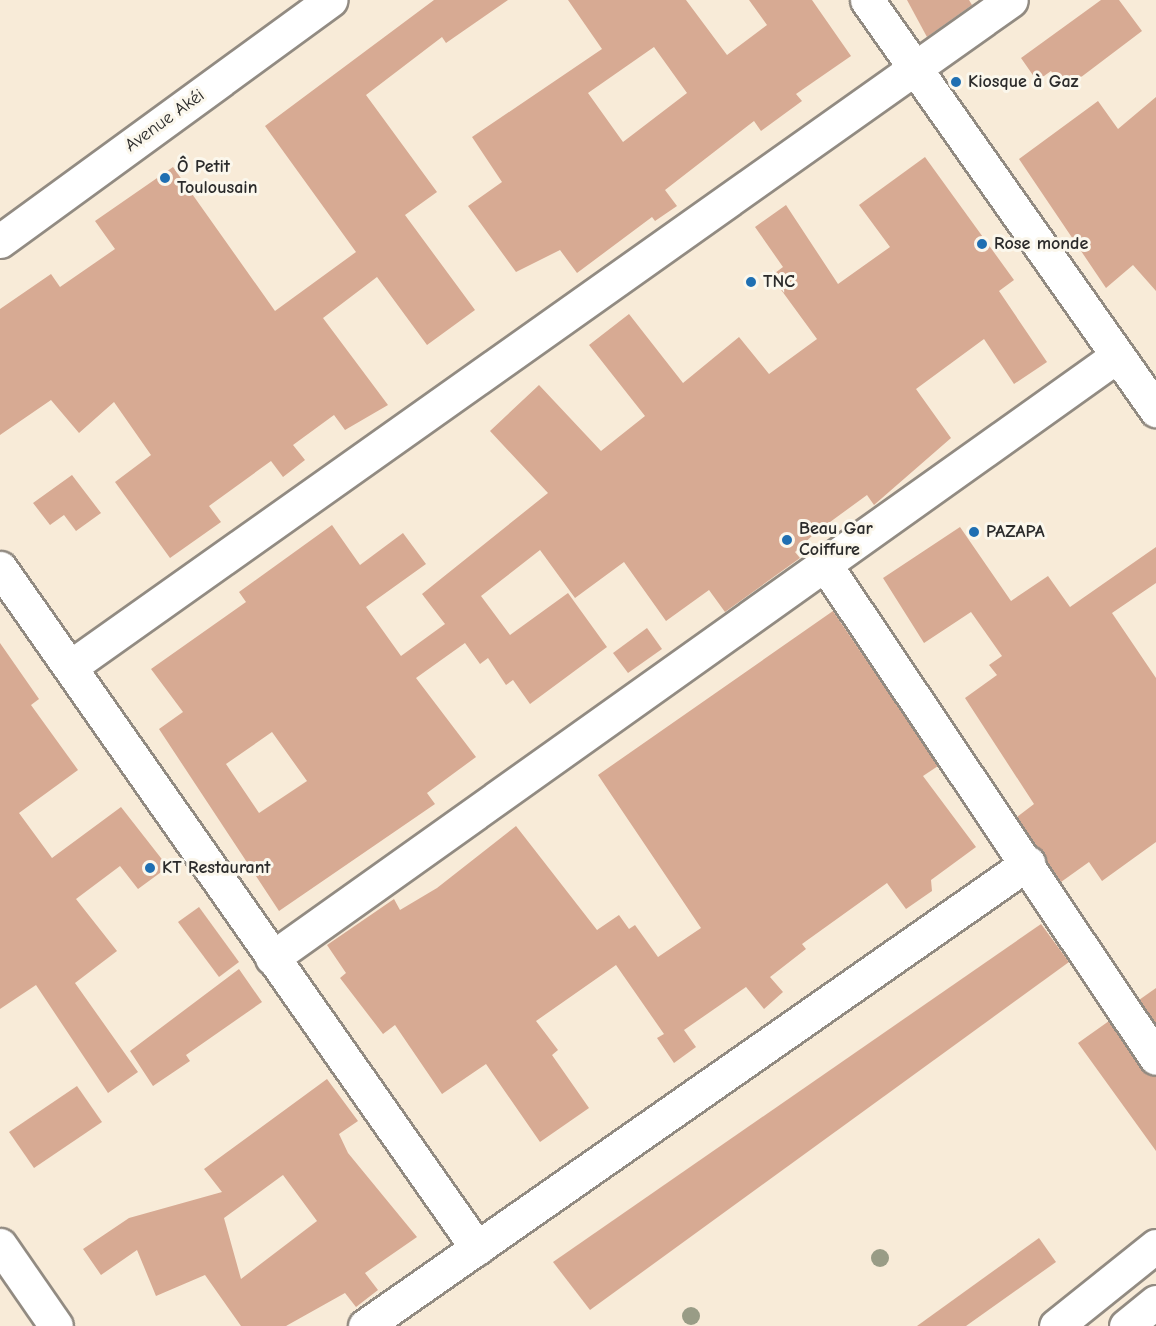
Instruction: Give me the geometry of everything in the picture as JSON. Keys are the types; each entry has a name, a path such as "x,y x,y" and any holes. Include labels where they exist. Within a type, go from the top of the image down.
{"street":[{"path":"867,0 1156,410"},
{"path":"70,667 1011,0"},
{"name":"Avenue Akéi","path":"0,241 321,3"},
{"path":"272,958 826,566 1117,356"},
{"path":"826,566 1028,863 1156,1059"},
{"path":"0,568 477,1248"},
{"path":"365,1326 1028,863"},
{"path":"0,1245 56,1326"},
{"path":"1056,1326 1156,1246"},
{"path":"1126,1326 1156,1302"}],"building":[{"path":"434,0 508,0 446,43 442,37 366,95 437,192 405,215 475,310 427,345 377,277 323,318 388,405 345,430 334,415 293,445 305,460 283,477 271,461 209,506 221,522 170,558 115,482 151,455 114,402 79,433 51,400 0,435 0,309 51,274 60,287 115,249 95,221 173,167 275,311 356,252 265,126"},
{"path":"568,0 686,0 727,55 767,25 749,0 812,0 851,56 796,94 802,101 761,131 754,121 665,190 677,206 655,221 652,217 577,273 560,250 516,272 468,206 502,182 472,137 602,49","holes":["654,47 687,93 623,142 588,93"]},
{"path":"907,0 969,0 972,5 927,37"},
{"path":"1101,0 1119,0 1142,31 1064,90 1051,71 1037,81 1021,58"},
{"path":"1156,97 1156,291 1133,265 1106,288 1019,159 1098,101 1118,129"},
{"path":"925,157 1014,280 999,291 1047,362 1014,384 984,339 916,389 951,438 874,505 867,495 815,533 795,552 800,558 725,612 709,590 666,621 624,562 575,598 540,550 481,596 510,635 568,593 607,647 530,704 513,680 506,685 488,658 480,664 465,643 416,678 476,757 427,793 435,804 279,911 159,729 183,712 151,669 246,602 239,592 332,525 360,565 403,533 426,564 366,607 401,656 445,624 422,594 548,493 490,431 539,385 601,451 645,416 589,345 629,314 683,383 739,337 769,374 817,339 771,276 783,267 755,227 786,205 838,284 890,247 859,205","holes":["272,732 307,781 259,813 226,764"]},
{"path":"72,475 101,513 76,531 64,515 50,525 33,503"},
{"path":"960,527 1011,601 1048,576 1070,607 1156,547 1156,583 1112,613 1156,678 1156,842 1102,881 1089,862 1061,882 1017,817 1034,804 965,698 997,675 989,665 1002,656 971,612 924,643 883,578"},
{"path":"833,611 938,766 923,776 976,847 931,880 932,891 906,909 887,883 802,944 806,949 770,977 783,992 764,1009 746,987 684,1030 696,1047 674,1063 657,1038 664,1034 616,965 536,1021 558,1050 552,1055 589,1108 540,1142 486,1064 442,1094 395,1025 383,1034 340,978 346,973 327,945 394,899 400,910 437,888 516,826 597,930 619,915 629,929 635,925 658,957 701,928 598,775"},
{"path":"647,628 662,649 628,673 613,653"},
{"path":"0,643 39,699 31,705 78,770 19,813 52,858 121,807 168,867 138,889 120,866 76,899 117,951 75,983 138,1072 108,1093 36,985 0,1009"},
{"path":"199,907 239,962 219,977 178,922"},
{"path":"1041,924 1069,962 590,1310 553,1262"},
{"path":"239,969 262,1002 186,1055 190,1061 153,1086 130,1051"},
{"path":"1156,988 1156,1024 1139,1000"},
{"path":"1109,1021 1140,1068 1156,1077 1156,1151 1078,1043"},
{"path":"327,1079 358,1121 339,1134 348,1153 417,1237 365,1273 378,1290 356,1307 345,1293 286,1326 241,1326 205,1275 156,1296 137,1250 101,1275 83,1249 129,1218 222,1192 204,1169","holes":["283,1175 317,1221 241,1279 224,1218"]},
{"path":"77,1086 102,1122 34,1168 9,1132"},
{"path":"1039,1238 1056,1262 966,1326 917,1326"}],"place":[{"name":"Kiosque à Gaz","path":"956,82"},
{"name":"Ô Petit Toulousain","path":"165,178"},
{"name":"Rose monde","path":"982,244"},
{"name":"TNC","path":"751,282"},
{"name":"PAZAPA","path":"974,532"},
{"name":"Beau Gar Coiffure","path":"787,540"},
{"name":"KT Restaurant","path":"150,868"}]}
